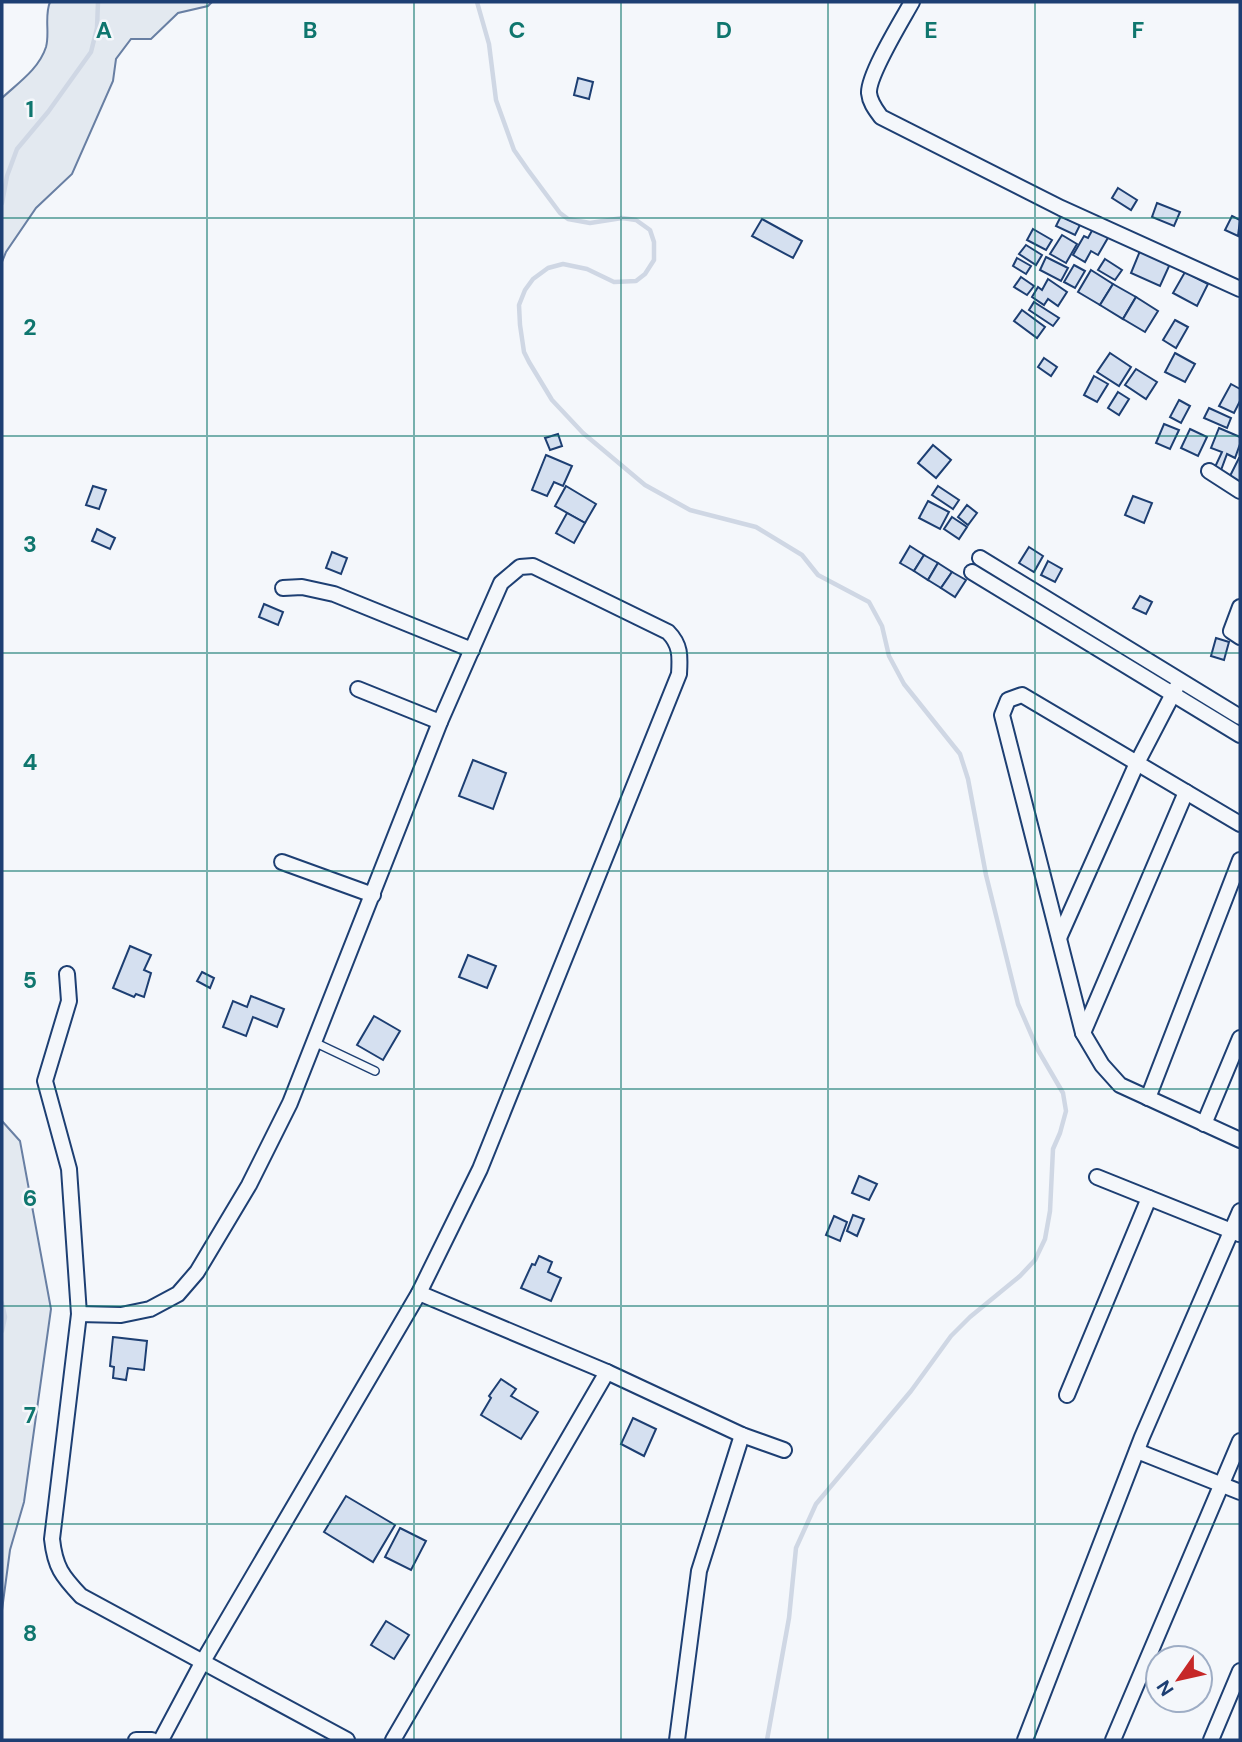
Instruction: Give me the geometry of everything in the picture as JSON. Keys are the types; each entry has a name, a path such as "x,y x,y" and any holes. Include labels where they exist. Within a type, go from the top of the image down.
{"street":[{"path":"912,2 883,54 869,90 872,103 881,117 1061,208 1240,289"},
{"path":"1209,471 1240,491"},
{"path":"980,558 1240,717"},
{"path":"79,1314 121,1315 150,1309 178,1294 197,1272 249,1185 290,1103 440,722 501,583 520,567 533,566 668,632 676,639 681,653 679,674 480,1169 419,1293 202,1663 161,1740"},
{"path":"972,572 1240,735"},
{"path":"284,588 302,587 334,594 472,650"},
{"path":"1240,607 1231,631 1240,637"},
{"path":"1059,938 1137,763 1180,681"},
{"path":"358,689 440,722"},
{"path":"1240,824 1022,695 1008,700 1002,715 1083,1033 1102,1065 1120,1085 1240,1140"},
{"path":"1083,1033 1186,792"},
{"path":"1148,1098 1240,860"},
{"path":"282,862 373,895"},
{"path":"67,974 69,1001 46,1081 69,1169 79,1314 52,1539 54,1557 61,1575 80,1596 347,1740"},
{"path":"1204,1124 1240,1038"},
{"path":"1097,1177 1236,1233"},
{"path":"1067,1395 1149,1198"},
{"path":"1025,1740 1137,1451 1236,1233 1240,1210"},
{"path":"419,1293 607,1372 742,1435 784,1450"},
{"path":"393,1740 607,1372"},
{"path":"677,1740 699,1571 742,1435"},
{"path":"1113,1740 1240,1441"},
{"path":"1137,1451 1240,1492"},
{"path":"1212,1740 1240,1671"},
{"path":"136,1740 152,1740"}],"lane":[{"path":"314,1042 375,1071"}],"shaded area":[{"path":"50,2 212,2 208,6 178,13 151,39 131,39 116,59 113,81 72,174 36,208 2,262 2,98 27,75 43,55 47,42 47,13"},
{"path":"2,1121 20,1141 51,1309 24,1502 10,1550 2,1610"}],"building":[{"path":"578,78 593,82 589,99 574,95"},
{"path":"1118,188 1137,200 1131,210 1112,198"},
{"path":"1157,203 1180,212 1174,226 1152,217"},
{"path":"1061,216 1080,225 1075,235 1056,226"},
{"path":"1232,216 1240,220 1238,236 1225,230"},
{"path":"762,219 802,241 793,258 752,236"},
{"path":"1094,227 1109,236 1098,255 1091,251 1085,262 1073,255 1084,236 1088,238"},
{"path":"1033,229 1052,240 1046,250 1027,240"},
{"path":"1062,235 1077,244 1066,263 1050,254"},
{"path":"1026,245 1042,255 1036,265 1019,254"},
{"path":"1140,251 1170,264 1160,286 1131,273"},
{"path":"1046,257 1068,268 1061,281 1040,270"},
{"path":"1017,258 1031,266 1026,274 1013,266"},
{"path":"1105,259 1122,270 1115,280 1098,270"},
{"path":"1074,265 1085,271 1075,288 1064,282"},
{"path":"1091,270 1113,284 1100,305 1078,292"},
{"path":"1185,272 1208,284 1197,306 1173,293"},
{"path":"1021,277 1034,286 1027,295 1014,287"},
{"path":"1048,279 1067,292 1058,306 1048,299 1044,305 1032,297 1038,287 1042,290"},
{"path":"1113,284 1136,297 1123,319 1100,305"},
{"path":"1136,297 1158,311 1145,332 1123,319"},
{"path":"1034,302 1059,318 1053,326 1029,310"},
{"path":"1022,310 1045,327 1037,338 1014,321"},
{"path":"1175,320 1188,327 1176,348 1163,340"},
{"path":"1110,353 1131,367 1119,386 1097,372"},
{"path":"1175,353 1195,364 1185,382 1165,372"},
{"path":"1044,358 1057,367 1051,376 1038,367"},
{"path":"1136,369 1157,382 1146,399 1125,385"},
{"path":"1094,376 1108,384 1097,402 1084,395"},
{"path":"1231,384 1240,389 1240,401 1234,413 1219,406"},
{"path":"1118,392 1129,399 1119,415 1108,408"},
{"path":"1179,400 1190,406 1181,423 1170,417"},
{"path":"1209,408 1231,418 1227,428 1204,418"},
{"path":"1164,424 1179,430 1170,449 1156,443"},
{"path":"1219,428 1240,437 1235,458 1227,454 1221,470 1215,467 1222,452 1211,448"},
{"path":"1190,429 1207,437 1198,456 1181,448"},
{"path":"558,434 562,446 550,450 545,438"},
{"path":"933,445 951,460 936,478 918,463"},
{"path":"546,455 572,466 563,486 554,482 547,496 532,490"},
{"path":"1240,458 1240,485 1228,480"},
{"path":"93,486 106,490 99,509 86,505"},
{"path":"566,486 596,504 585,523 555,506"},
{"path":"938,486 959,500 953,509 932,495"},
{"path":"1133,496 1152,503 1144,523 1125,515"},
{"path":"928,501 949,512 940,529 919,518"},
{"path":"967,505 977,513 968,525 958,517"},
{"path":"567,513 585,523 574,543 556,533"},
{"path":"952,517 967,527 959,539 944,529"},
{"path":"97,529 115,538 110,549 92,541"},
{"path":"910,546 924,555 914,571 900,563"},
{"path":"1029,547 1043,556 1034,572 1019,563"},
{"path":"332,552 347,558 341,574 326,568"},
{"path":"924,555 938,563 928,580 914,571"},
{"path":"1048,561 1062,569 1055,582 1041,575"},
{"path":"938,563 952,572 941,588 928,580"},
{"path":"952,572 966,580 955,597 941,588"},
{"path":"1140,596 1152,602 1146,614 1133,608"},
{"path":"264,604 283,612 278,625 259,617"},
{"path":"1216,638 1229,642 1224,660 1211,656"},
{"path":"473,760 506,773 493,809 459,796"},
{"path":"130,946 151,955 144,970 151,973 144,997 136,994 134,997 113,988"},
{"path":"468,955 496,966 487,988 459,977"},
{"path":"202,972 214,978 210,988 197,981"},
{"path":"251,996 284,1009 277,1027 253,1017 246,1036 223,1027 233,1001 247,1007"},
{"path":"374,1016 400,1031 383,1060 357,1045"},
{"path":"859,1176 877,1184 869,1200 852,1193"},
{"path":"853,1215 864,1219 857,1236 847,1231"},
{"path":"834,1216 847,1222 840,1241 826,1235"},
{"path":"539,1256 552,1262 548,1272 561,1278 551,1301 521,1288 532,1264 535,1265"},
{"path":"113,1337 147,1341 144,1370 128,1368 126,1380 113,1378 114,1367 110,1366"},
{"path":"501,1379 516,1389 511,1396 538,1412 521,1439 481,1415 491,1398 489,1396"},
{"path":"633,1418 656,1429 644,1456 621,1444"},
{"path":"346,1496 395,1525 373,1562 324,1532"},
{"path":"400,1528 426,1541 411,1570 385,1557"},
{"path":"386,1621 409,1635 394,1659 371,1645"}],"waterway":[{"path":"2,203 7,176 17,149 48,112 91,52 97,28 98,2"},
{"path":"477,2 489,44 496,100 514,150 528,170 560,213 568,219 590,223 622,218 636,220 650,230 654,242 654,260 645,274 636,281 614,282 587,269 563,264 548,268 533,279 519,305 524,352 529,362 552,400 583,433 645,485 690,510 756,527 802,555 818,575 869,602 882,626 889,656 904,684 960,754 968,779 986,875 1018,1004 1038,1050 1063,1093 1066,1111 1053,1149 1050,1211 1045,1239 1035,1260 951,1336 911,1391 816,1504 796,1548 789,1618 767,1740"},
{"path":"2,1303 5,1317 2,1331"}]}
